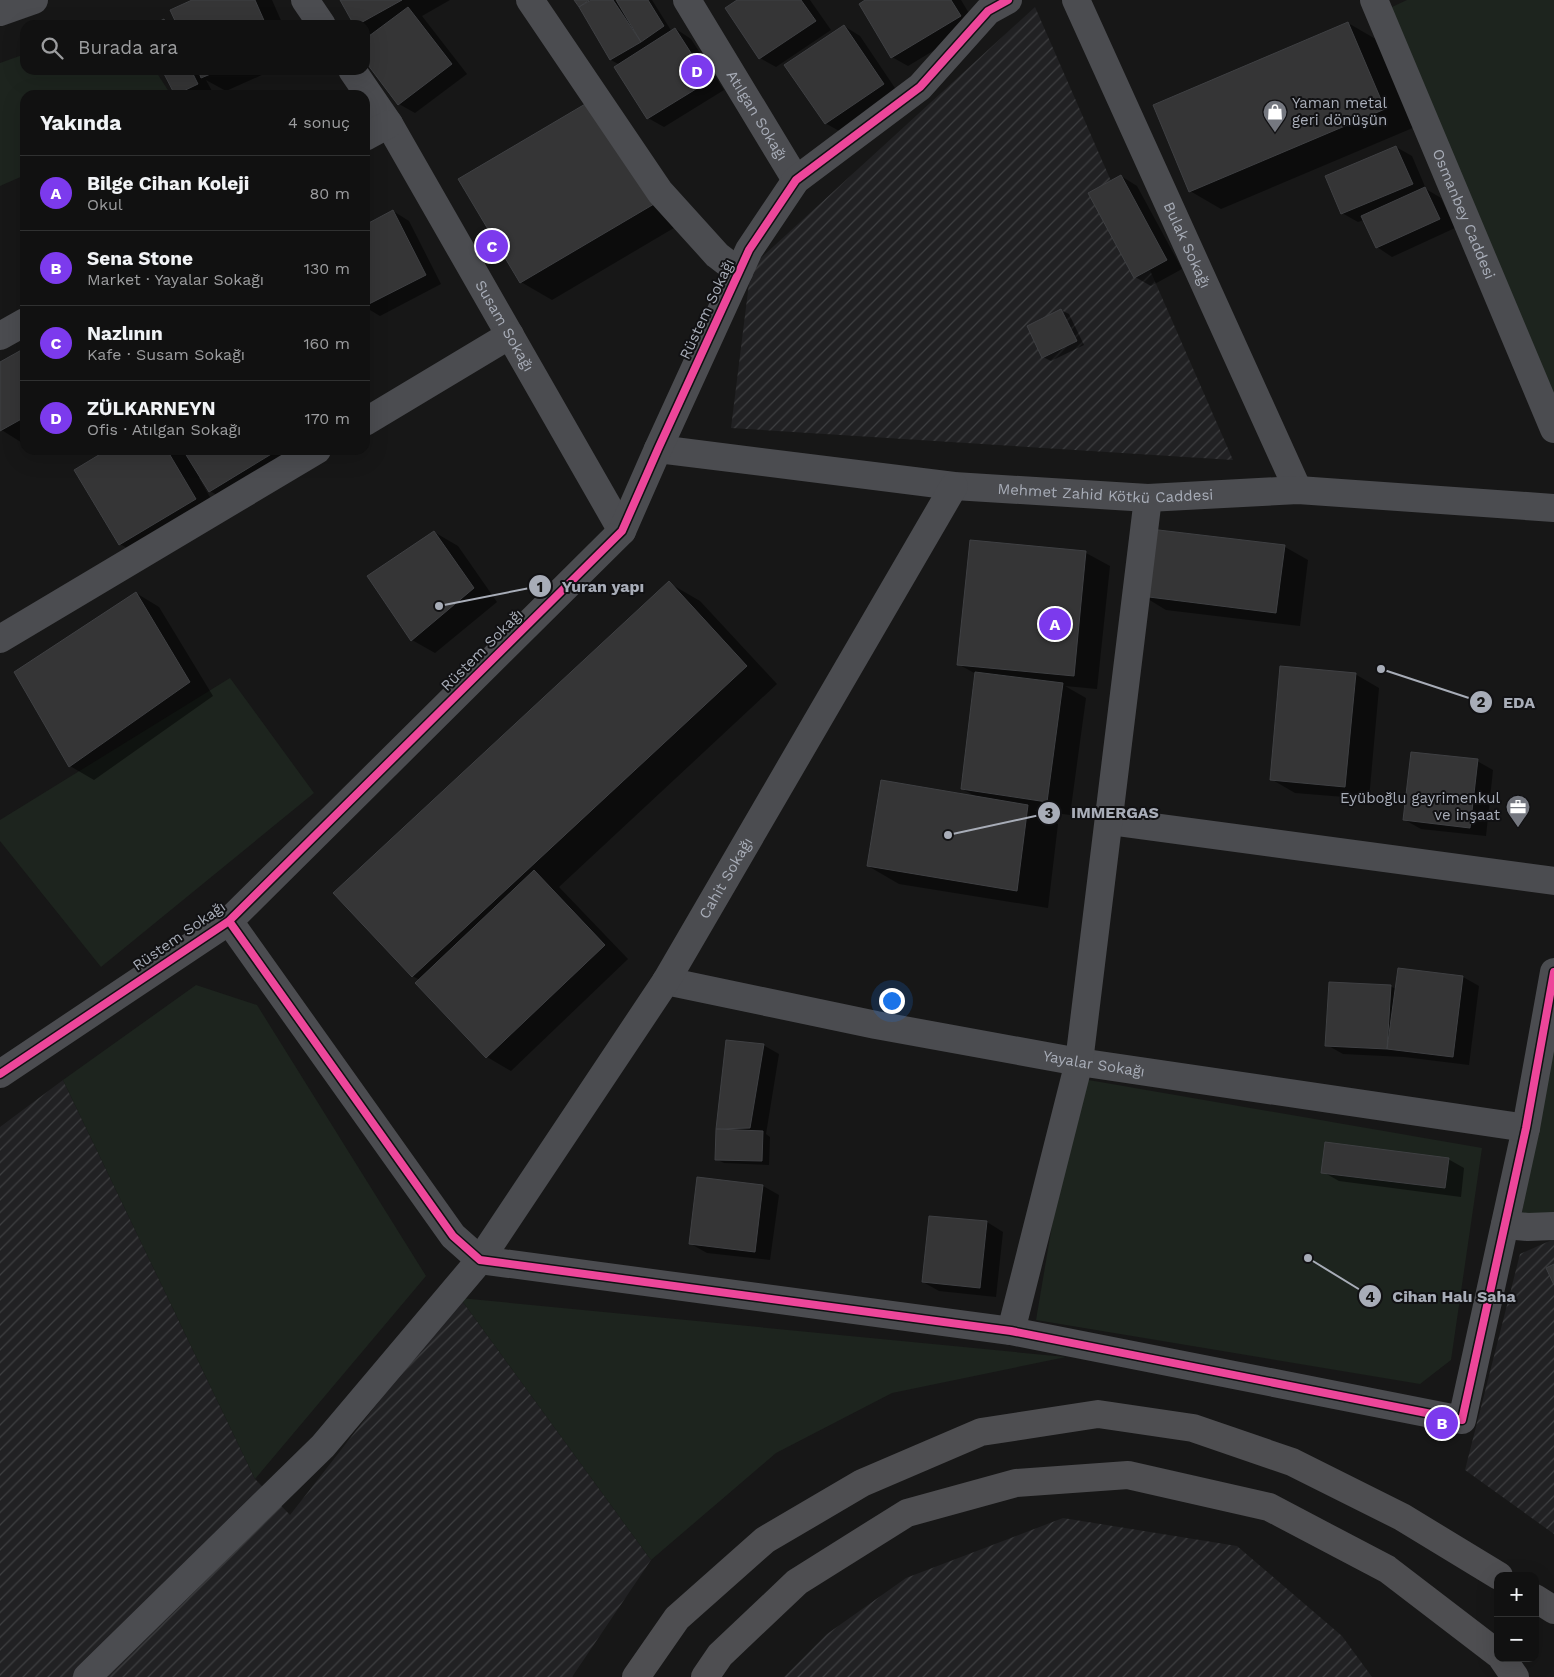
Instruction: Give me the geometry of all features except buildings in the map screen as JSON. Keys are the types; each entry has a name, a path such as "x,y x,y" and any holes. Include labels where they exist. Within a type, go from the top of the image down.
{"highway":[{"path":"636,1677 677,1618 764,1540 862,1483 981,1432 1098,1414 1193,1428 1292,1462 1402,1517 1494,1573"},
{"path":"705,1677 720,1655 797,1582 907,1513 1016,1483 1128,1475 1269,1507 1387,1569 1494,1651"},
{"path":"1539,1601 1554,1610"},
{"path":"1505,1662 1515,1677"}],"street":[{"path":"0,12 34,0"},
{"path":"305,0 319,20"},
{"path":"530,0 660,192 718,255 739,272"},
{"name":"Atılgan Sokağı","path":"687,0 796,180"},
{"name":"Bulak Sokağı","path":"1076,0 1298,490"},
{"name":"Osmanbey Caddesi","path":"1374,0 1554,429"},
{"name":"Rüstem Sokağı","path":"0,1074 228,921 622,532 658,448 749,250 796,180 920,87 993,4"},
{"name":"Susam Sokağı","path":"355,75 366,90"},
{"name":"Susam Sokağı","path":"370,96 389,124 622,532"},
{"path":"370,134 389,124"},
{"path":"0,336 20,325"},
{"path":"370,419 510,335"},
{"name":"Mehmet Zahid Kötkü Caddesi","path":"658,448 954,486 1148,498 1298,490 1554,508"},
{"path":"0,639 309,455"},
{"name":"Cahit Sokağı","path":"87,1677 323,1446 480,1260 666,981 954,486"},
{"path":"1012,1331 1079,1062 1148,498"},
{"path":"1109,821 1554,881"},
{"path":"228,921 453,1236 480,1260 1012,1331 1462,1420 1526,1128 1554,972"},
{"name":"Yayalar Sokağı","path":"666,981 876,1025 1079,1062 1526,1128"},
{"path":"1505,1225 1528,1227 1554,1226"}],"shaded area":[{"path":"1407,0 1554,0 1554,398 1379,13"},
{"path":"1035,7 1233,460 731,428 751,267"},
{"path":"20,56 20,75 158,75 168,90 20,90 20,177 0,186 0,63"},
{"path":"230,678 314,793 101,967 0,841 0,820"},
{"path":"196,985 257,1005 426,1276 255,1479 63,1080"},
{"path":"1554,1009 1554,1216 1519,1232"},
{"path":"1077,1078 1482,1148 1451,1360 1420,1384 1036,1320"},
{"path":"63,1080 255,1479 290,1515 460,1298 651,1560 572,1677 0,1677 0,1127"},
{"path":"1554,1239 1554,1534 1465,1470 1520,1254"},
{"path":"460,1298 1066,1357 892,1393 776,1453 651,1560"},
{"path":"1063,1518 1237,1546 1342,1636 1372,1677 784,1677 827,1634 906,1578"}],"cycle path":[{"path":"0,1074 229,921 622,531 749,250 796,180 920,87 988,11 1008,0"},
{"path":"229,921 453,1236 480,1260 1011,1331 1462,1420 1526,1128 1554,972"}],"place":[{"name":"ZÜLKARNEYN","path":"697,71"},
{"name":"Yaman metal geri dönüşün","path":"1275,133"},
{"name":"Nazlının","path":"492,246"},
{"name":"Yuran yapı","path":"439,606"},
{"name":"Bilge Cihan Koleji","path":"1055,624"},
{"name":"EDA","path":"1381,669"},
{"name":"Eyüboğlu gayrimenkul ve inşaat","path":"1518,828"},
{"name":"IMMERGAS","path":"948,835"},
{"name":"Cihan Halı Saha","path":"1308,1258"},
{"name":"Sena Stone","path":"1442,1423"}]}
